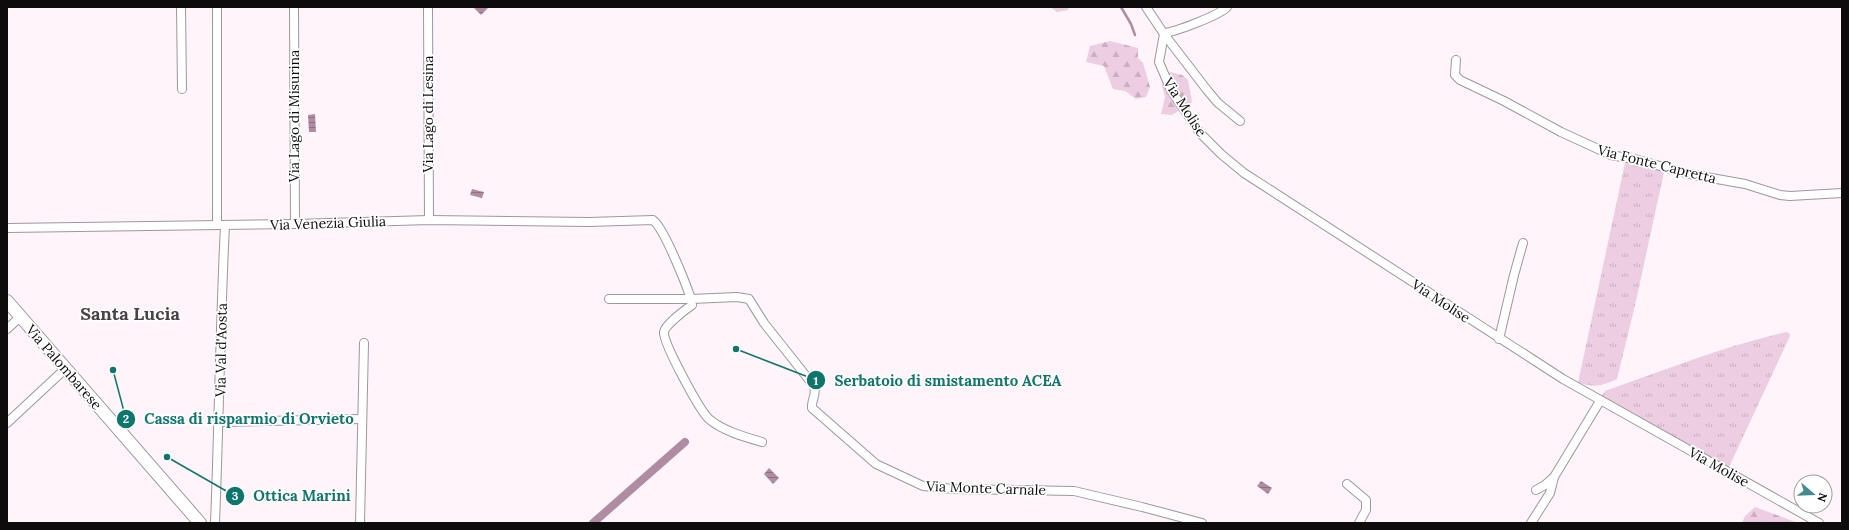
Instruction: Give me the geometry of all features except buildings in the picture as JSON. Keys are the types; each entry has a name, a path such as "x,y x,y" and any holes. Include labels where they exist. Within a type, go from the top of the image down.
{"main road":[{"name":"Via Palombarese","path":"7,301 200,523"}],"street":[{"path":"181,7 182,89"},
{"name":"Via Val d'Aosta","path":"215,523 219,422 221,225 217,7"},
{"name":"Via Lago di Misurina","path":"294,7 295,224"},
{"name":"Via Lago di Lesina","path":"428,7 429,220"},
{"path":"1146,7 1164,34 1206,90 1218,103 1240,121"},
{"path":"1164,34 1221,12 1227,7"},
{"name":"Via Molise","path":"1164,34 1159,62 1171,90 1200,133 1221,154 1244,173 1499,339 1600,401 1819,523"},
{"name":"Via Fonte Capretta","path":"1456,60 1455,75 1460,80 1605,153 1689,174 1745,184 1780,195 1790,196 1842,193"},
{"name":"Via Venezia Giulia","path":"7,228 295,224 429,220 589,222 648,220 654,221 659,227 692,302"},
{"path":"1499,339 1515,269 1523,243"},
{"name":"Via Monte Carnale","path":"692,302 741,297 751,301 764,323 814,386 815,393 812,408 871,460 884,470 904,479 923,486 934,488 1074,491 1202,523"},
{"path":"609,299 692,302"},
{"path":"692,302 665,330 665,337 673,356 697,404 708,418 722,427 762,442"},
{"path":"7,329 20,317"},
{"path":"360,523 364,343"},
{"path":"7,423 66,369"},
{"path":"1536,490 1545,485 1554,476 1600,401"},
{"path":"219,422 362,419"},
{"path":"1531,523 1551,490 1554,476"},
{"path":"1347,484 1366,500 1366,510 1359,523"}],"green space":[{"path":"1050,7 1069,7 1068,10 1057,12"},
{"path":"1110,41 1138,48 1138,58 1143,63 1150,87 1146,97 1136,99 1125,91 1113,89 1104,66 1086,62 1090,46"},
{"path":"1170,72 1182,75 1188,80 1192,102 1172,115 1161,114 1165,97 1162,85"},
{"path":"1625,163 1664,172 1636,301 1617,379 1598,386 1578,383"},
{"path":"1786,332 1789,333 1790,336 1729,467 1601,396 1605,391 1695,359 1740,344"},
{"path":"1755,507 1798,523 1742,523 1745,516"}],"shaded area":[{"path":"473,7 489,7 481,15"},
{"path":"315,114 316,132 309,132 308,115"},
{"path":"472,189 484,192 482,198 470,195"},
{"path":"769,468 779,478 773,484 764,474"},
{"path":"1261,481 1272,488 1268,494 1257,486"}],"waterway":[{"path":"1121,7 1131,24 1135,35"},
{"path":"593,523 685,442"}],"place":[{"name":"Serbatoio di smistamento ACEA","path":"736,349"},
{"name":"Cassa di risparmio di Orvieto","path":"113,370"},
{"name":"Ottica Marini","path":"167,457"}],"district":[{"name":"Santa Lucia","path":"130,313"}]}
